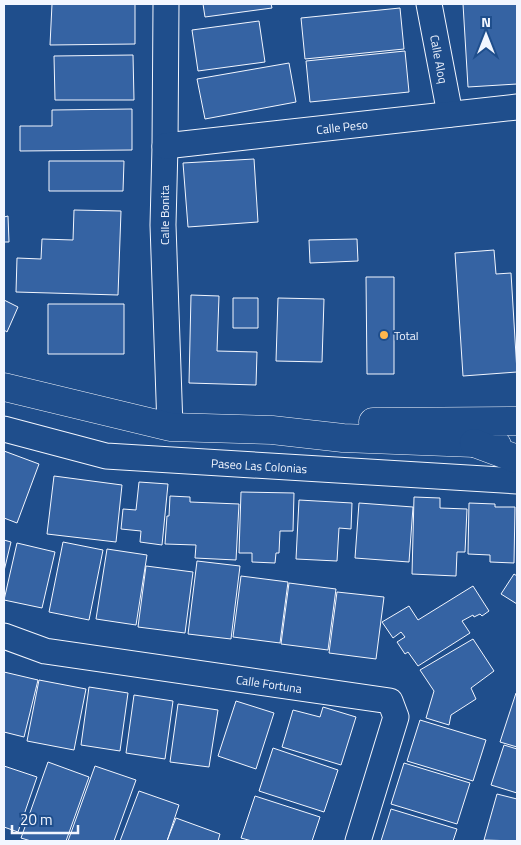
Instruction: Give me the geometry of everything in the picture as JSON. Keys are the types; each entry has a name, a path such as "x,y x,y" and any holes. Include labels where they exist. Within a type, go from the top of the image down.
{"main road":[{"path":"4,387 170,427 272,430 343,438 474,432 517,421"},
{"path":"474,432 517,402"},
{"path":"474,432 517,447"},
{"path":"474,432 517,459"}],"street":[{"name":"Calle Bonita","path":"166,4 163,225 170,427"},
{"name":"Calle Aloq","path":"429,4 450,114"},
{"name":"Calle Peso","path":"165,146 517,107"},
{"name":"Paseo Las Colonias","path":"4,429 106,456 517,481"},
{"name":"Calle Fortuna","path":"4,636 45,651 390,701 396,717 358,841"}],"building":[{"path":"52,4 135,4 135,44 50,45"},
{"path":"203,4 271,4 272,8 205,17"},
{"path":"463,4 517,4 517,84 468,87"},
{"path":"400,8 404,49 305,59 301,18"},
{"path":"259,21 265,62 198,71 192,30"},
{"path":"405,51 409,92 310,102 306,61"},
{"path":"133,55 134,100 55,100 54,56"},
{"path":"289,63 296,102 205,119 197,79"},
{"path":"132,109 132,150 20,151 20,126 52,126 52,110"},
{"path":"254,159 258,222 188,227 183,163"},
{"path":"49,161 124,161 123,191 49,191"},
{"path":"74,210 121,211 118,295 16,292 17,258 41,259 42,239 73,240"},
{"path":"8,216 9,242 4,242 4,217"},
{"path":"357,239 358,261 310,263 309,240"},
{"path":"494,250 496,274 511,273 517,372 463,376 455,253"},
{"path":"366,277 394,277 394,374 367,374"},
{"path":"191,295 219,296 217,351 257,352 256,385 189,383"},
{"path":"233,298 258,298 258,328 233,328"},
{"path":"278,298 324,299 322,362 276,361"},
{"path":"4,300 18,307 7,332 4,330"},
{"path":"48,304 124,304 124,354 48,354"},
{"path":"4,451 39,464 17,523 4,518"},
{"path":"54,476 122,485 116,542 47,534"},
{"path":"139,482 168,484 162,545 140,542 141,531 121,529 123,509 136,510"},
{"path":"241,492 294,493 293,531 280,531 279,553 276,553 275,563 252,562 252,553 239,553"},
{"path":"170,496 190,497 190,502 239,504 236,560 195,558 196,545 165,544"},
{"path":"414,497 440,498 440,508 467,509 465,552 457,552 456,576 412,574"},
{"path":"299,500 352,503 351,529 339,528 337,561 296,559"},
{"path":"359,503 413,507 409,562 355,558"},
{"path":"469,503 495,504 495,507 515,507 514,563 490,562 490,555 468,554"},
{"path":"4,540 11,542 4,571"},
{"path":"63,542 103,550 89,620 49,612"},
{"path":"17,543 55,552 42,608 4,600"},
{"path":"107,549 147,555 136,625 96,619"},
{"path":"197,561 240,566 231,639 188,634"},
{"path":"146,566 193,572 185,633 138,627"},
{"path":"514,574 517,576 517,604 501,594"},
{"path":"241,576 288,582 280,643 233,637"},
{"path":"289,583 336,589 328,650 281,644"},
{"path":"473,586 489,611 482,616 480,614 474,617 473,615 462,621 470,633 418,666 408,652 405,654 397,642 405,637 401,632 393,638 382,622 409,606 418,620"},
{"path":"337,592 384,597 376,659 329,653"},
{"path":"473,639 494,671 471,688 476,699 451,715 449,725 426,718 434,691 420,670"},
{"path":"4,672 38,680 24,737 4,732"},
{"path":"39,680 86,689 74,750 27,741"},
{"path":"89,687 128,693 120,751 81,745"},
{"path":"517,694 517,747 500,742"},
{"path":"134,695 173,701 165,759 126,753"},
{"path":"236,701 274,713 256,769 218,756"},
{"path":"178,704 218,710 209,767 170,762"},
{"path":"323,707 356,717 341,765 282,747 293,710 320,717"},
{"path":"420,720 486,740 473,781 407,761"},
{"path":"504,745 517,749 517,793 491,785"},
{"path":"273,748 338,770 324,812 259,791"},
{"path":"48,762 89,777 66,841 31,841 21,838"},
{"path":"404,763 470,783 457,824 391,804"},
{"path":"4,766 37,777 18,832 4,827"},
{"path":"95,766 136,780 114,841 68,841"},
{"path":"139,791 179,805 167,841 120,841"},
{"path":"497,794 517,799 517,841 484,840"},
{"path":"255,796 320,817 312,841 252,841 241,838"},
{"path":"391,809 457,829 453,841 381,841"},
{"path":"176,818 220,834 218,841 167,841"}],"place":[{"name":"Total","path":"384,335"}]}
